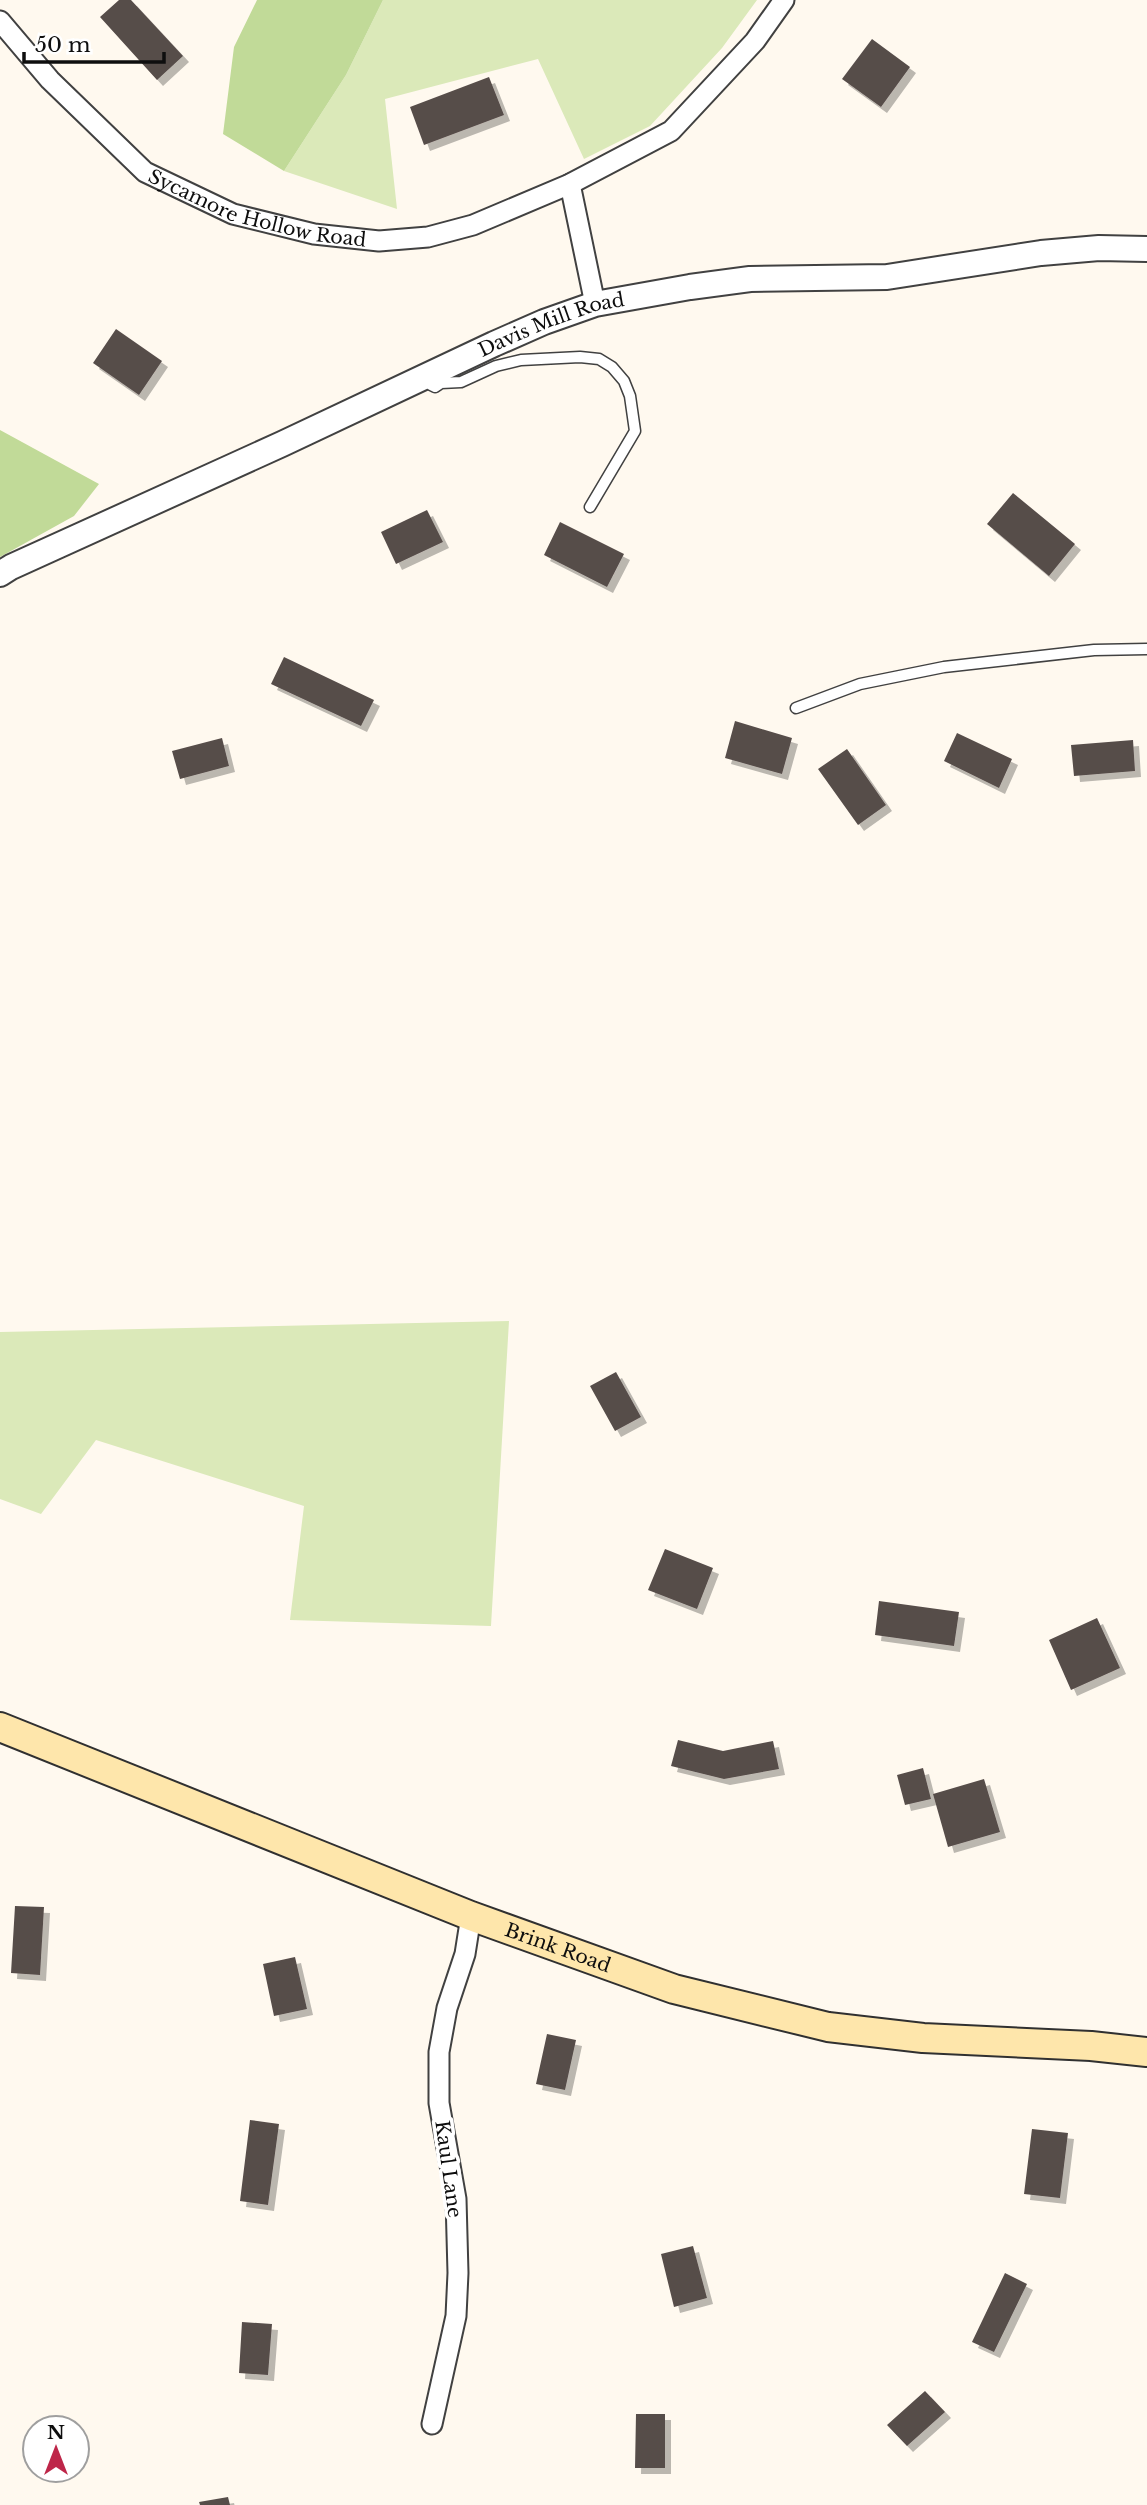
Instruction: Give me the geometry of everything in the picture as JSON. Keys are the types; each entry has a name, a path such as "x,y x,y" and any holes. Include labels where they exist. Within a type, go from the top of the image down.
{"main road":[{"name":"Brink Road","path":"0,1727 471,1916 674,1989 828,2027 923,2038 1091,2046 1147,2052"}],"street":[{"name":"Sycamore Hollow Road","path":"0,21 50,80 145,172 233,214 314,234 379,241 428,237 473,225 570,184 671,131 755,41 784,0"},
{"path":"570,184 595,304"},
{"name":"Davis Mill Road","path":"0,575 11,566 544,321 595,304 750,279 887,277 1041,253 1099,248 1147,249"},
{"name":"Kaul Lane","path":"432,2424 456,2316 458,2273 456,2199 439,2103 439,2052 447,2008 465,1954 471,1916"}],"lane":[{"path":"429,376 431,385 435,387 441,383 461,382 495,366 550,357 599,359 612,367 624,381 630,396 635,431 590,507"},
{"path":"796,708 860,684 944,667 1094,650 1147,649"}],"green space":[{"path":"257,0 383,0 346,75 284,171 223,134 234,47"},
{"path":"383,0 757,0 722,48 650,126 584,159 538,59 385,99 397,209 284,171 346,75"},
{"path":"0,430 99,484 74,516 0,557"},
{"path":"509,1321 491,1626 290,1620 304,1506 96,1440 41,1514 0,1499 0,1332"}],"building":[{"path":"119,0 131,0 183,56 157,80 100,17"},
{"path":"872,39 910,67 881,107 842,79"},
{"path":"489,77 504,115 424,145 410,107"},
{"path":"116,329 162,361 139,395 93,363"},
{"path":"1013,493 1075,544 1049,576 987,524"},
{"path":"427,510 443,542 396,564 381,532"},
{"path":"560,522 624,554 607,587 544,555"},
{"path":"284,657 374,700 361,726 271,684"},
{"path":"735,721 792,738 782,774 725,758"},
{"path":"957,733 1012,759 999,788 944,761"},
{"path":"222,738 229,766 180,779 172,751"},
{"path":"1133,740 1135,771 1074,776 1071,745"},
{"path":"847,749 886,805 858,825 818,769"},
{"path":"616,1372 641,1417 615,1431 590,1386"},
{"path":"665,1549 713,1568 697,1609 648,1590"},
{"path":"879,1601 959,1612 954,1646 875,1635"},
{"path":"1097,1618 1120,1668 1071,1690 1049,1640"},
{"path":"678,1740 723,1751 773,1741 779,1769 724,1779 671,1766"},
{"path":"923,1768 931,1799 905,1805 897,1775"},
{"path":"984,1779 1000,1832 948,1847 933,1794"},
{"path":"15,1906 44,1907 40,1975 11,1973"},
{"path":"295,1957 307,2009 274,2016 263,1964"},
{"path":"547,2034 576,2040 565,2090 536,2084"},
{"path":"250,2120 279,2124 268,2205 240,2201"},
{"path":"1032,2129 1068,2133 1060,2198 1024,2194"},
{"path":"693,2246 707,2298 674,2307 661,2254"},
{"path":"1005,2273 1027,2284 994,2352 972,2342"},
{"path":"242,2322 272,2324 268,2375 239,2373"},
{"path":"925,2391 945,2412 907,2446 887,2425"},
{"path":"636,2414 665,2414 665,2468 635,2468"},
{"path":"228,2497 230,2505 200,2505 199,2502"}]}
